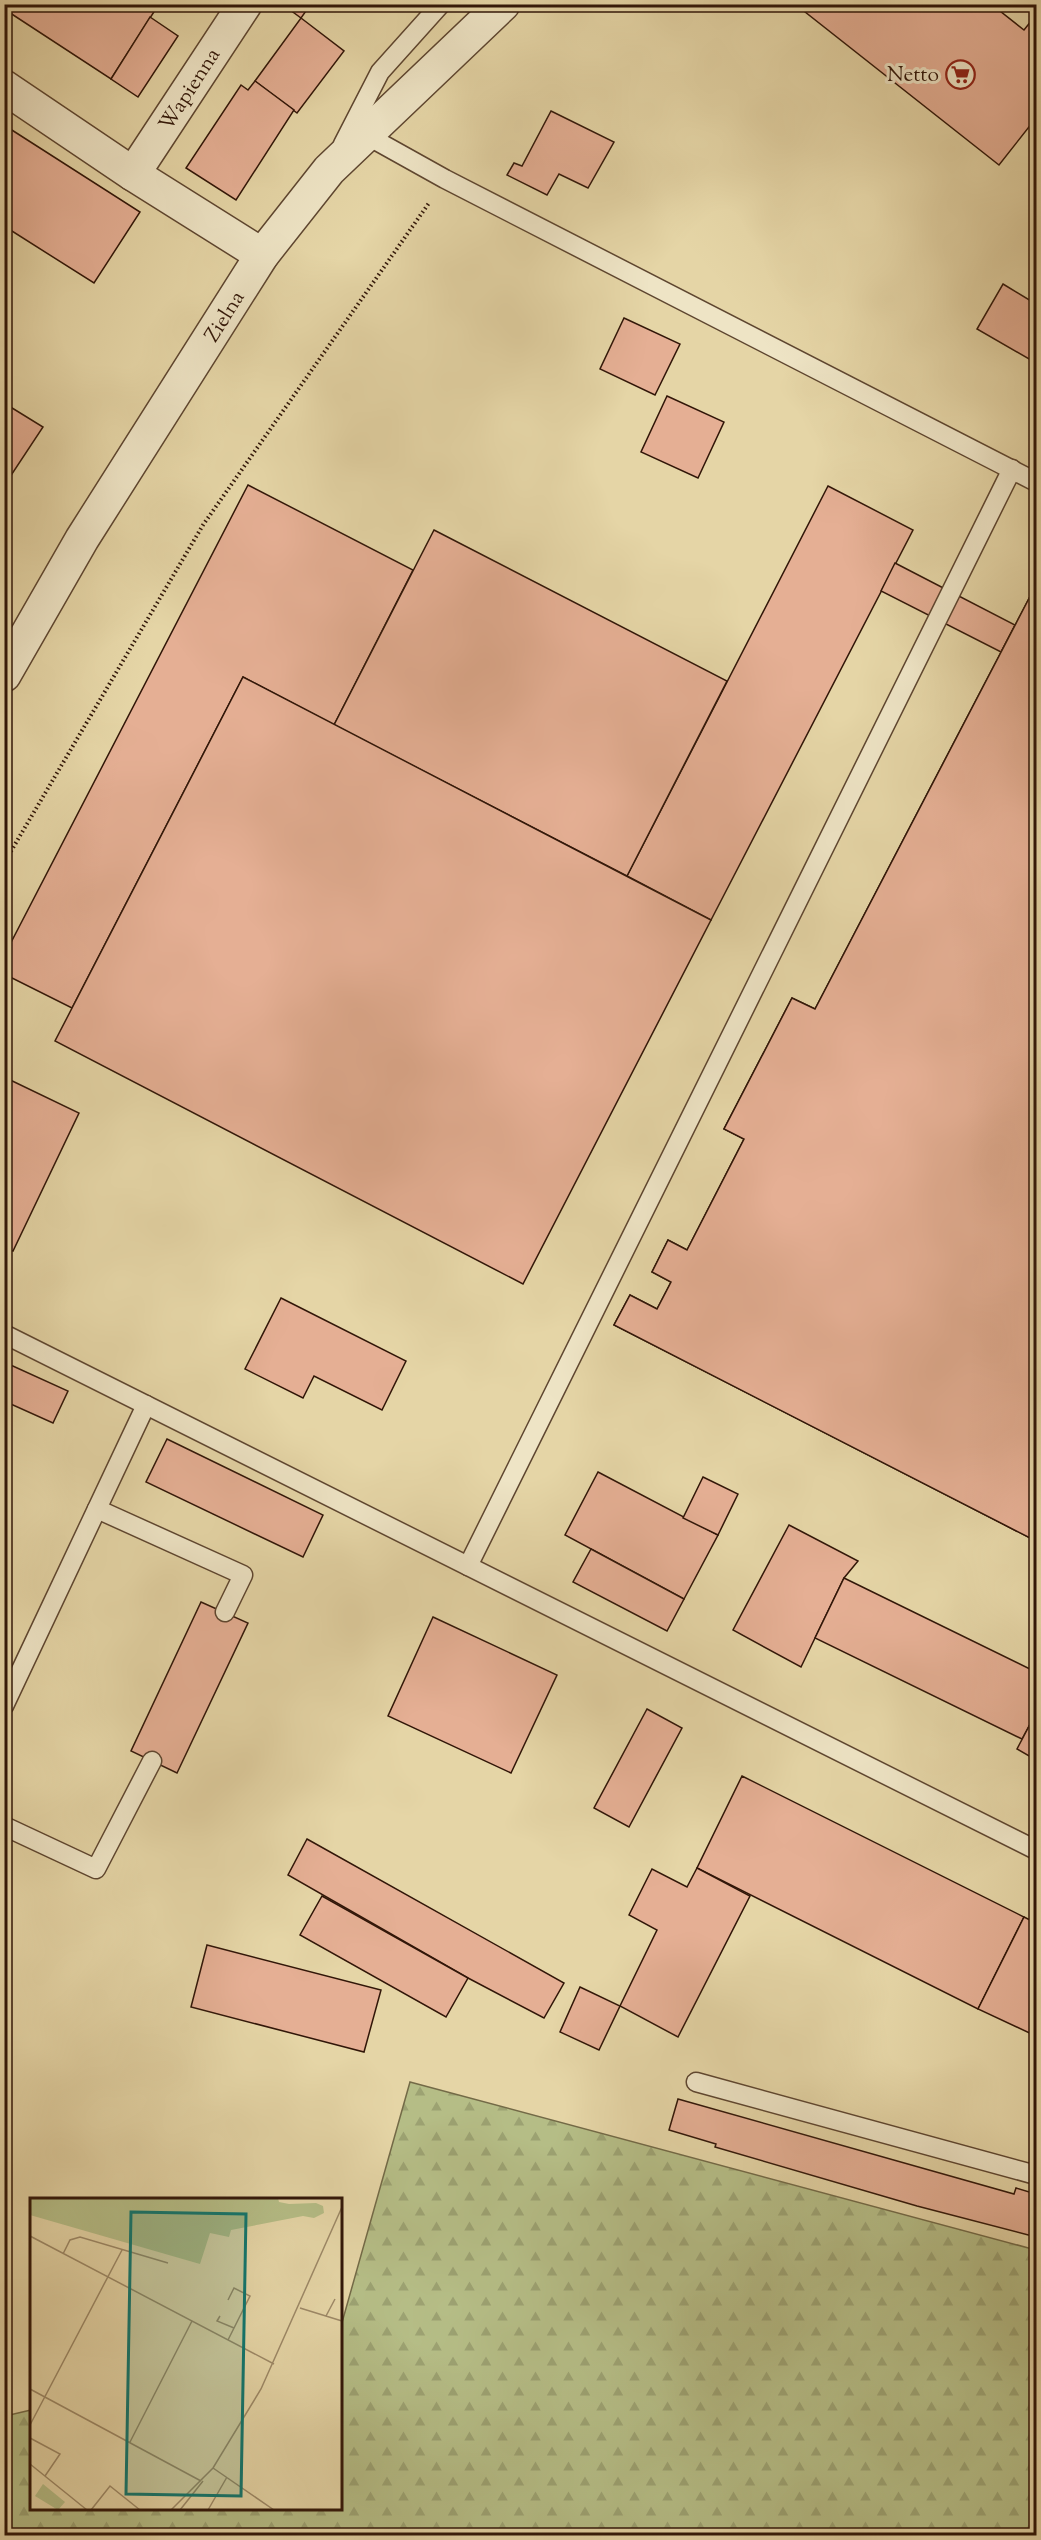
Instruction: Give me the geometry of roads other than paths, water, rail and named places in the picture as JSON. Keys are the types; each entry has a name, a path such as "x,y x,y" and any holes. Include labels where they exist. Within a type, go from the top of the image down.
{"street":[{"name":"Wapienna","path":"133,174 245,4"},
{"name":"Zielna","path":"4,675 82,539 262,255 329,170 503,4"},
{"path":"4,87 133,174 262,255"}],"lane":[{"path":"329,170 380,72 441,4"},
{"path":"366,135 445,179 1036,482"},
{"path":"468,1566 1012,470"},
{"path":"4,1334 1036,1850"},
{"path":"4,1706 146,1405"},
{"path":"97,1509 243,1575 225,1612"},
{"path":"4,1826 96,1869 152,1761"},
{"path":"696,2082 1036,2175"}],"place":[{"name":"Netto","path":"960,74"}]}
